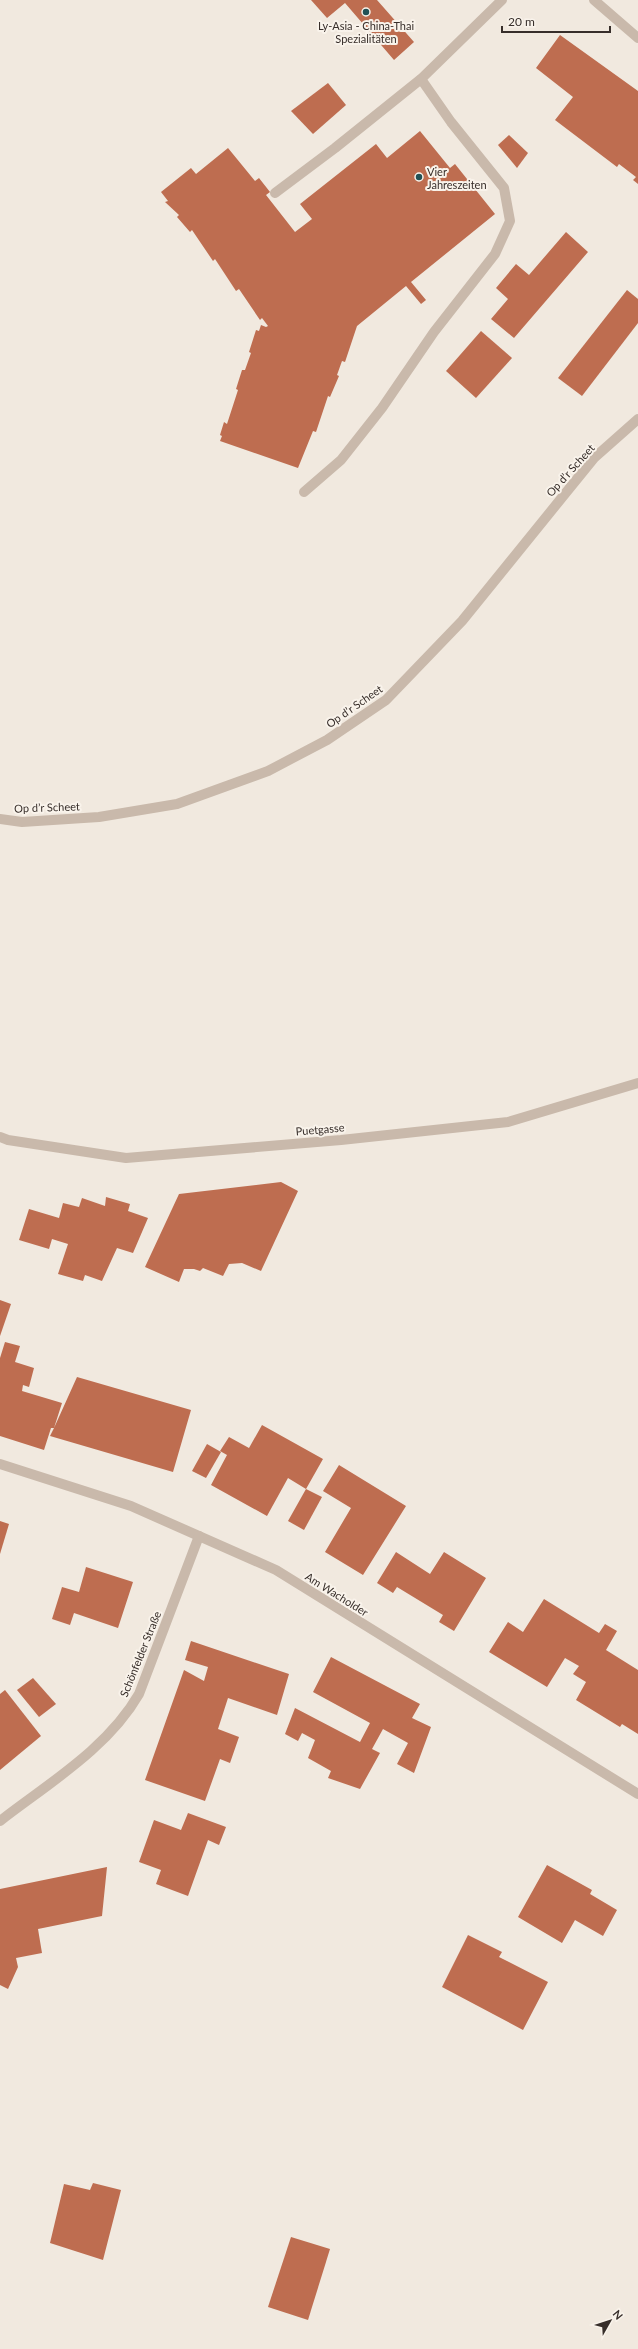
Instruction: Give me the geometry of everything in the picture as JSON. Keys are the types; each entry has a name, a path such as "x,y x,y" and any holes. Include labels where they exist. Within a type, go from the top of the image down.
{"street":[{"path":"275,193 335,148 421,79 502,0"},
{"path":"594,0 638,38"},
{"path":"304,492 342,460 382,408 434,332 495,254 510,221 504,188 451,122 421,79"},
{"name":"Op d’r Scheet","path":"0,819 22,822 99,817 177,804 268,771 327,740 386,700 462,621 594,458 638,419"},
{"name":"Puetgasse","path":"0,1137 8,1140 126,1158 341,1140 508,1122 638,1083"},
{"name":"Am Wacholder","path":"0,1464 131,1506 276,1570 638,1794"},
{"name":"Schönfelder Straße","path":"0,1821 86,1755 126,1716 139,1694 199,1536"}],"building":[{"path":"311,0 377,0 414,42 394,60 345,3 327,18"},
{"path":"560,35 638,91 638,184 633,180 636,177 619,164 617,167 555,120 573,97 536,68"},
{"path":"328,83 346,105 313,134 291,111"},
{"path":"420,131 450,168 455,164 495,214 411,282 426,300 421,304 406,286 357,326 345,362 342,361 337,375 339,376 330,397 328,396 316,432 313,431 298,468 220,441 222,436 220,435 224,422 227,424 238,390 236,389 242,370 245,370 251,353 249,352 256,330 259,331 261,325 266,327 268,326 262,318 260,320 239,289 236,291 215,259 213,261 192,230 190,232 177,217 179,215 165,202 168,201 161,192 191,168 196,174 228,148 255,181 259,178 270,192 266,195 295,232 312,219 300,204 376,144 387,158"},
{"path":"509,135 528,153 517,168 498,145"},
{"path":"566,232 588,252 514,338 491,319 508,299 496,288 516,264 529,275"},
{"path":"627,290 638,299 638,323 582,396 558,378"},
{"path":"481,331 512,358 476,398 446,371"},
{"path":"281,1182 298,1191 261,1271 242,1263 229,1264 223,1276 203,1268 200,1271 194,1269 184,1269 179,1282 145,1267 179,1194"},
{"path":"106,1197 130,1204 128,1211 148,1218 133,1253 117,1248 102,1281 85,1275 83,1281 58,1274 68,1244 52,1239 49,1249 19,1240 29,1209 59,1218 63,1203 79,1207 82,1198 105,1206"},
{"path":"0,1300 11,1304 0,1336"},
{"path":"5,1342 20,1346 15,1362 34,1368 29,1387 23,1385 22,1391 62,1403 54,1428 51,1428 44,1450 0,1436 0,1358"},
{"path":"77,1377 191,1410 173,1472 50,1436"},
{"path":"262,1425 323,1459 306,1489 288,1478 267,1516 211,1485 227,1455 220,1451 229,1437 249,1448"},
{"path":"207,1444 221,1452 206,1478 192,1471"},
{"path":"339,1465 406,1506 363,1575 325,1552 351,1508 323,1491"},
{"path":"306,1489 322,1497 304,1530 288,1521"},
{"path":"0,1521 9,1524 0,1554"},
{"path":"396,1552 430,1574 444,1552 486,1578 454,1631 439,1622 443,1615 397,1587 393,1593 377,1583"},
{"path":"86,1567 133,1582 118,1628 74,1613 70,1625 52,1619 62,1587 79,1592"},
{"path":"544,1599 599,1633 605,1624 617,1631 606,1650 638,1670 638,1734 622,1724 620,1727 576,1700 586,1682 573,1674 579,1666 565,1658 547,1687 489,1652 508,1622 523,1632"},
{"path":"191,1641 289,1674 277,1715 228,1698 218,1729 239,1737 230,1763 220,1759 205,1801 145,1780 184,1670 204,1681 208,1667 185,1660"},
{"path":"331,1657 420,1704 412,1718 431,1727 414,1773 397,1764 408,1743 383,1729 372,1749 380,1753 360,1789 328,1778 331,1771 308,1758 315,1740 302,1733 298,1741 285,1734 295,1708 360,1742 370,1723 313,1692"},
{"path":"33,1678 56,1704 39,1717 17,1690"},
{"path":"5,1690 41,1736 0,1770 0,1694"},
{"path":"188,1813 226,1827 219,1845 208,1840 188,1896 156,1884 161,1870 139,1862 154,1820 181,1830"},
{"path":"547,1865 592,1890 590,1894 617,1910 603,1936 575,1920 562,1943 518,1917"},
{"path":"107,1867 102,1916 38,1929 42,1953 16,1958 18,1967 8,1989 0,1985 0,1889"},
{"path":"468,1935 502,1952 499,1957 548,1982 523,2030 442,1987"},
{"path":"93,2183 121,2190 103,2260 50,2243 64,2184 90,2190"},
{"path":"291,2237 330,2249 308,2320 268,2307"}],"place":[{"name":"Ly-Asia - China-Thai Spezialitäten","path":"366,12"},
{"name":"Vier Jahreszeiten","path":"419,177"}]}
